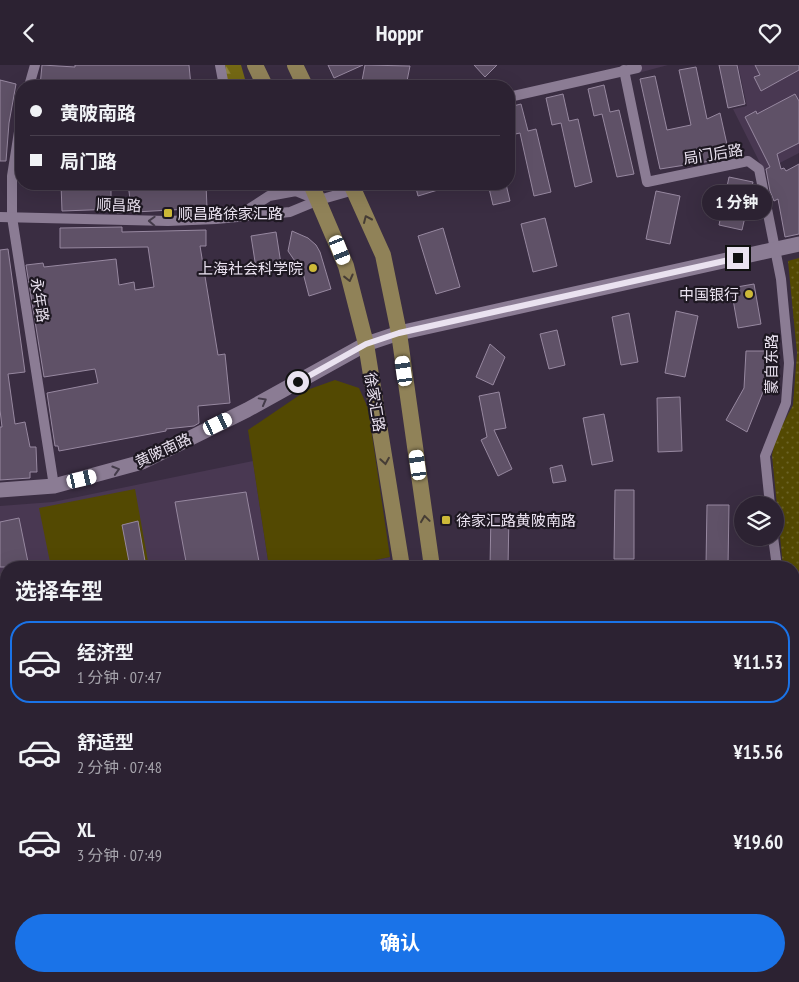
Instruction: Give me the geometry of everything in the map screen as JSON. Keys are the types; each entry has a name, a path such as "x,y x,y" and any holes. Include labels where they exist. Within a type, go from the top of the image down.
{"main road":[{"path":"255,65 262,80"},
{"path":"295,65 302,80"},
{"name":"徐家汇路","path":"314,190 346,267 366,344 401,561"},
{"path":"353,190 383,255 399,333 431,561"}],"street":[{"path":"30,80 34,65"},
{"path":"220,65 223,80"},
{"path":"515,96 637,68"},
{"name":"局门后路","path":"624,70 647,182 748,161 759,169 776,250"},
{"name":"永年路","path":"15,157 12,176 12,217 54,486"},
{"name":"顺昌路","path":"0,217 168,221 236,217 290,212 344,190"},
{"path":"236,217 270,196 296,191 319,200"},
{"name":"黄陂南路","path":"0,490 54,486 142,462 248,410 366,344 399,333 799,244"},
{"name":"蒙自东路","path":"769,496 765,457 771,437 786,403 789,363 781,279 776,250"},
{"path":"774,546 776,561"}],"shaded area":[{"path":"636,65 668,65 638,73"},
{"path":"738,65 799,65 799,153 764,171 733,109 747,106"},
{"path":"799,258 799,561 782,561 781,546 784,546 784,496 776,496 772,455 776,437 793,405 797,353 788,261"},
{"path":"335,380 359,388 368,408 390,557 370,561 268,561 248,430 307,390"},
{"path":"253,461 268,561 0,561 0,506 53,502"},
{"path":"135,489 148,561 50,561 39,508"},
{"path":"390,557 390,561 370,561"}],"green space":[{"path":"225,65 241,65 245,80 227,80"}],"building":[{"path":"42,65 75,67 75,65 189,65 190,80 41,80"},
{"path":"328,65 363,65 334,78"},
{"path":"365,65 410,66 407,80 362,80"},
{"path":"474,65 497,65 485,77"},
{"path":"719,65 737,65 745,104 728,108"},
{"path":"755,65 799,65 799,70 761,91 754,77 760,75"},
{"path":"696,67 707,119 720,113 730,158 660,169 640,79 655,76 667,130 691,125 679,70"},
{"path":"0,80 15,84 15,90 9,123 6,161 0,161"},
{"path":"604,85 610,112 619,110 634,174 617,177 602,114 594,116 588,89"},
{"path":"563,94 569,121 578,119 592,182 575,187 561,123 552,125 546,98"},
{"path":"795,94 799,101 799,143 777,154 781,169 784,168 786,171 799,164 799,234 785,237 778,199 774,201 770,191 766,169 770,167 745,117 756,111 757,114"},
{"path":"521,104 528,131 536,129 551,192 534,196 520,133 515,134 515,106"},
{"path":"729,177 753,182 742,230 719,225"},
{"path":"61,190 111,190 111,200 130,199 129,190 206,190 207,208 117,213 117,209 62,211"},
{"path":"416,190 438,190 418,196"},
{"path":"489,190 507,190 510,201 493,205"},
{"path":"656,191 680,196 670,244 646,239"},
{"path":"545,218 557,266 533,272 521,224"},
{"path":"122,227 122,232 206,230 206,246 200,246 218,355 225,354 230,403 198,406 199,423 194,426 166,429 166,431 59,451 58,446 55,446 47,393 98,383 95,369 44,377 26,265 43,263 44,267 116,259 119,285 134,282 135,290 154,287 148,247 60,248 60,228"},
{"path":"443,228 460,287 436,294 418,236"},
{"name":"上海社会科学院","path":"292,231 308,238 316,245 320,252 331,289 309,296 303,273 288,251"},
{"path":"276,232 281,264 256,268 251,236"},
{"path":"8,249 25,372 8,374 15,424 25,422 30,447 36,447 37,472 30,472 30,478 0,480 0,427 2,427 0,410 0,250"},
{"path":"754,284 761,324 738,328 731,288"},
{"path":"676,311 698,316 685,377 665,373"},
{"path":"629,313 638,362 621,365 612,317"},
{"path":"557,330 565,365 549,369 540,334"},
{"path":"490,344 505,357 493,385 476,377"},
{"path":"746,351 769,351 763,392 747,432 726,420 744,388"},
{"path":"499,392 506,428 494,430 512,469 498,476 481,440 487,437 479,396"},
{"path":"680,397 682,451 658,452 657,398"},
{"path":"604,414 613,461 592,465 583,418"},
{"path":"562,465 566,481 553,483 550,468"},
{"path":"615,490 634,490 634,559 614,559"},
{"path":"246,492 259,561 186,561 175,502"},
{"path":"707,505 729,505 728,561 706,561"},
{"path":"491,513 509,514 508,561 490,561"},
{"path":"19,518 28,561 0,561 0,522"},
{"path":"138,521 145,561 129,561 122,525"}],"place":[{"name":"顺昌路徐家汇路","path":"168,213"},
{"name":"上海社会科学院","path":"313,268"},
{"name":"中国银行","path":"749,294"},
{"name":"徐家汇路黄陂南路","path":"446,520"}],"route":[{"path":"298,382 366,344 399,333 738,258"}]}
